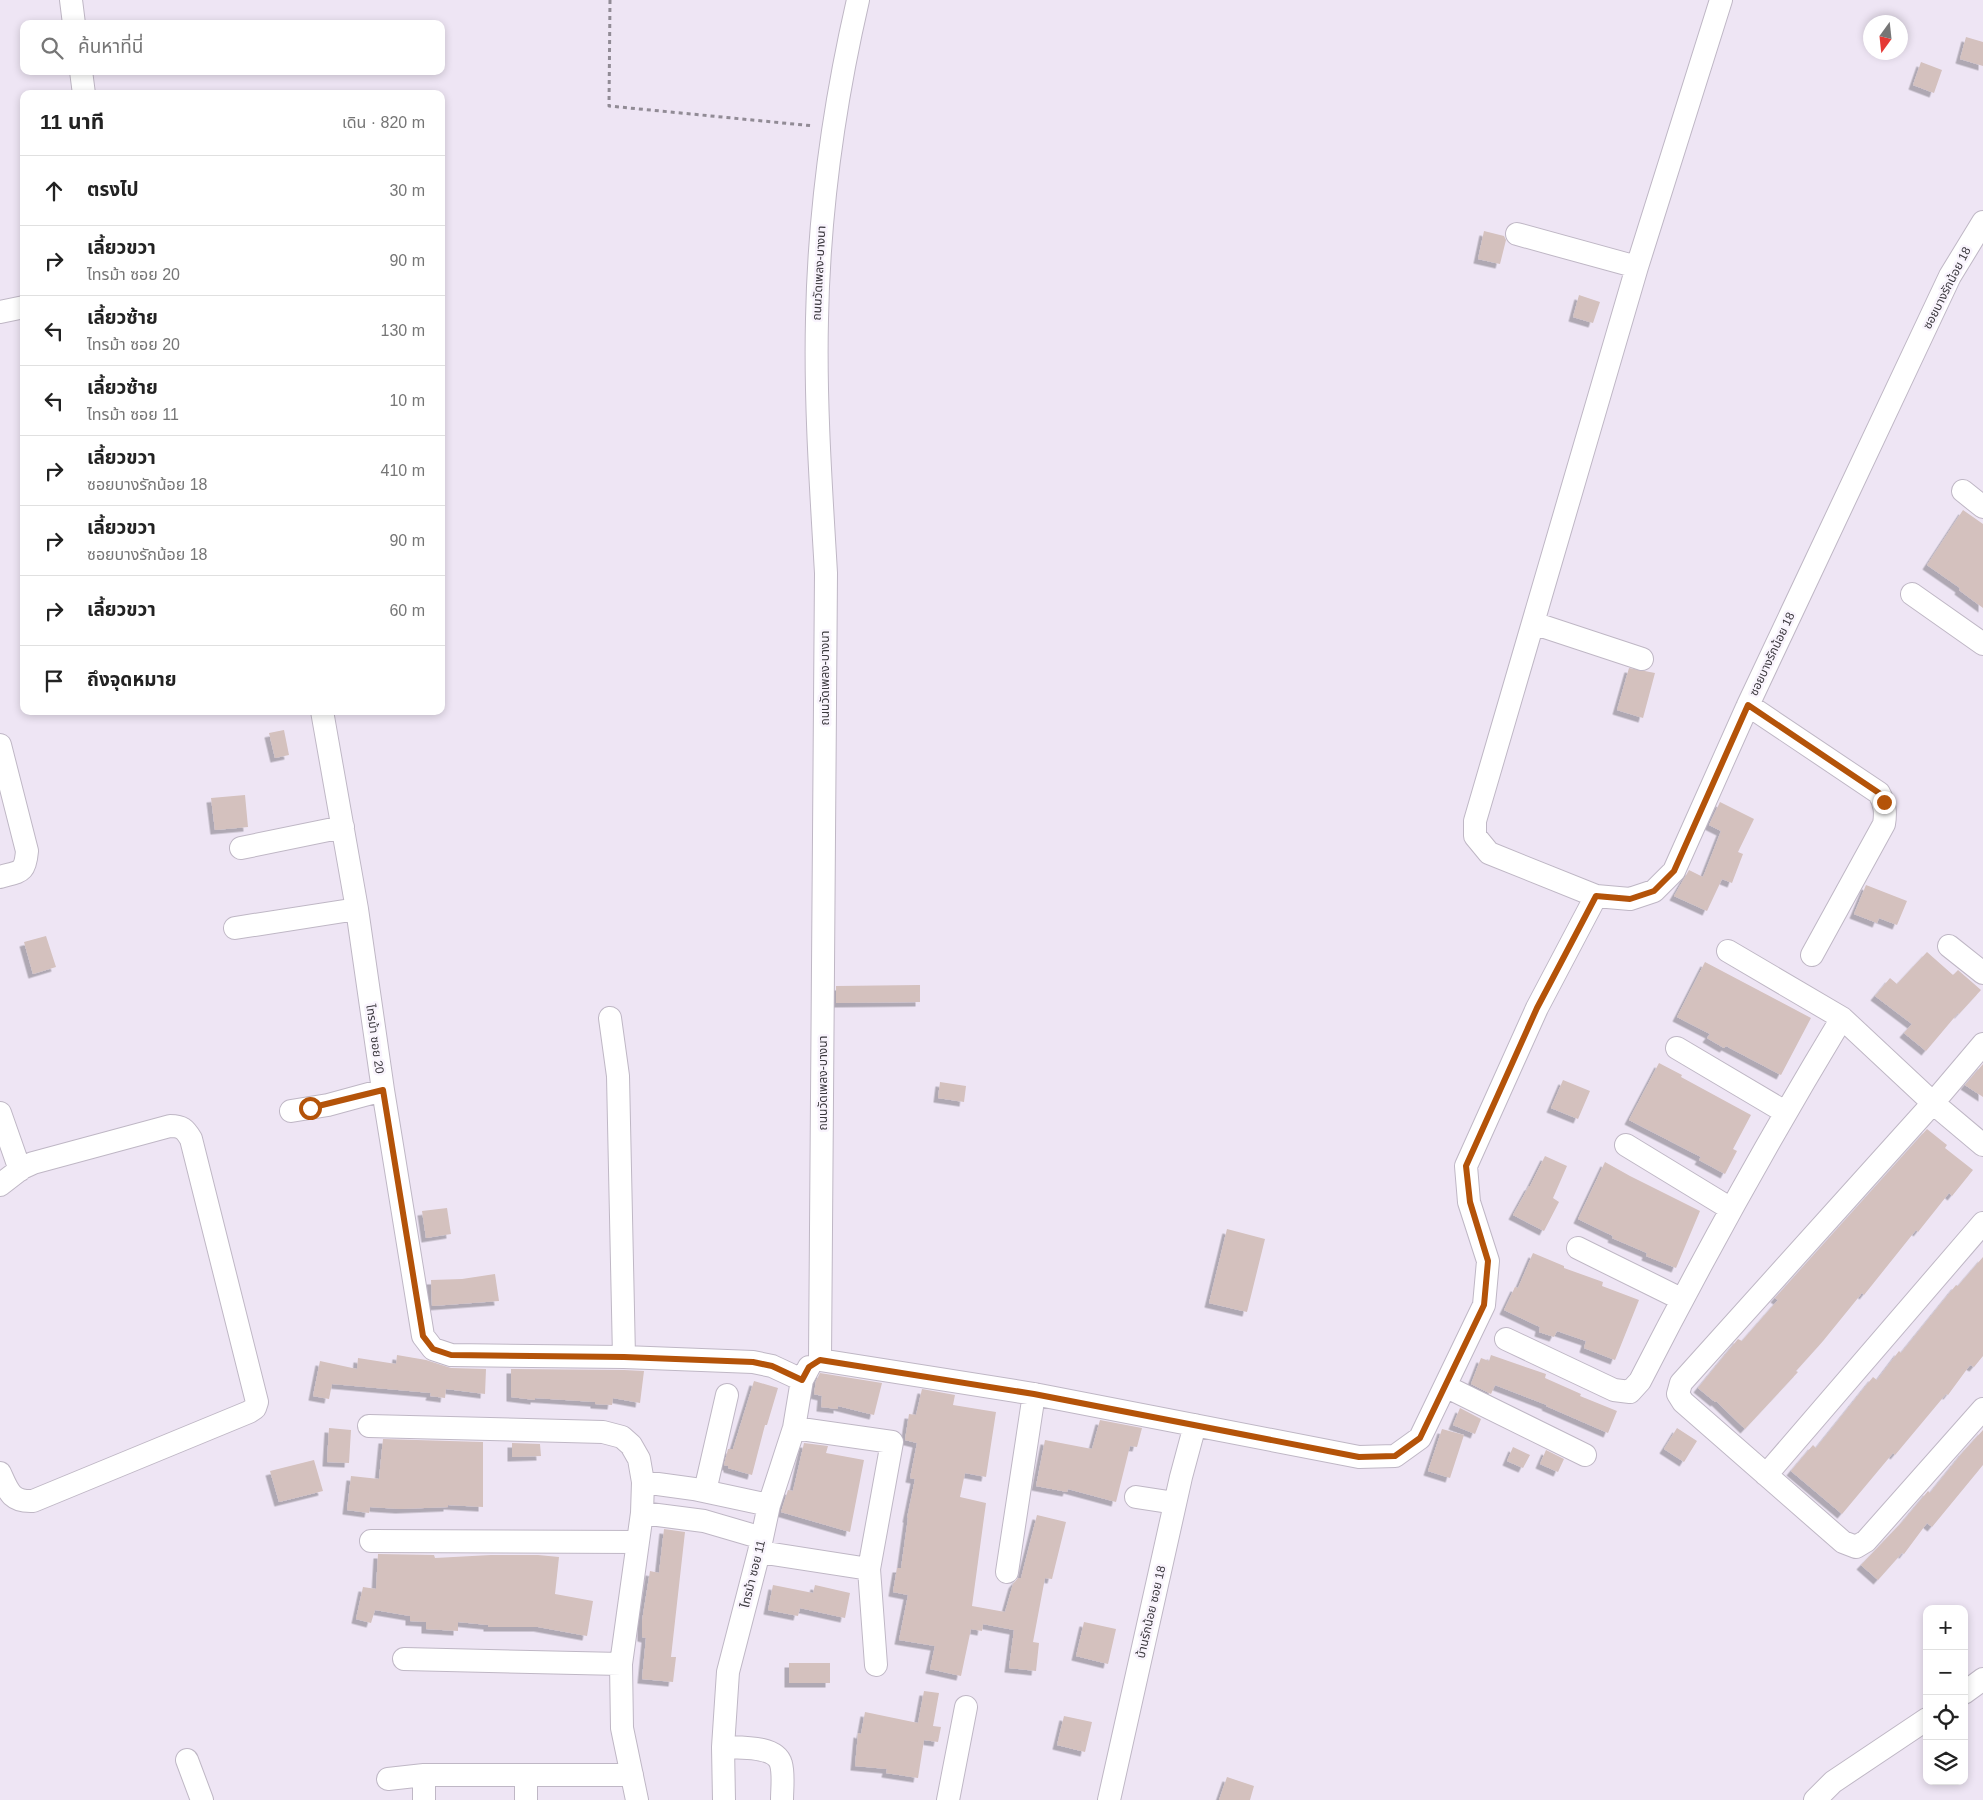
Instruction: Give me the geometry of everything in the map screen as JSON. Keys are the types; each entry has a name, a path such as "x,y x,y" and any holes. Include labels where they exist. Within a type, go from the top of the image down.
{"street":[{"path":"71,0 74,20"},
{"name":"ถนนวัดเพลง-บางนา","path":"820,1360 823,1196 826,573 820,460 816,319 823,201 843,66 858,0"},
{"name":"ซอยบางรักน้อย 18","path":"1721,0 1636,267 1475,821 1475,836 1489,853 1596,896 1630,899 1654,891 1674,871 1748,705 1950,276 1983,222"},
{"path":"82,75 83,90"},
{"path":"1518,234 1636,267"},
{"path":"0,312 20,308"},
{"path":"1963,491 1983,506"},
{"path":"1912,594 1983,644"},
{"path":"1533,622 1642,659"},
{"path":"1748,705 1879,793 1884,802 1886,814 1884,824 1812,955"},
{"name":"ไทรม้า ซอย 20","path":"323,715 357,909 383,1090 423,1336 433,1349 451,1355 624,1357 753,1362 772,1366 802,1380"},
{"path":"0,745 27,851 26,864 20,871 0,877"},
{"path":"241,848 343,827"},
{"path":"802,1380 809,1367 820,1360 1034,1394 1359,1457 1395,1456 1420,1438 1484,1305 1488,1261 1470,1202 1466,1166 1537,1008 1596,896"},
{"path":"235,928 357,909"},
{"path":"1949,946 1983,973"},
{"path":"1728,951 1842,1018 1933,1102 1983,1145"},
{"path":"610,1018 618,1076 624,1357"},
{"path":"1506,1339 1614,1390 1630,1392 1640,1381 1681,1300 1731,1209 1785,1112 1842,1018"},
{"path":"1983,1044 1681,1383 1678,1394 1683,1402 1843,1542 1856,1547 1866,1541 1983,1409"},
{"path":"1677,1048 1785,1112"},
{"path":"291,1111 328,1105 383,1090"},
{"path":"0,1113 20,1170"},
{"path":"0,1185 33,1163 170,1126 179,1126 186,1129 193,1148 257,1402 255,1408 248,1412 33,1501 18,1500 9,1494 0,1473"},
{"path":"1626,1145 1731,1209"},
{"path":"1766,1474 1983,1223"},
{"path":"1578,1248 1681,1300"},
{"name":"ไทรม้า ซอย 11","path":"724,1800 723,1747 728,1672 769,1505 794,1428 802,1380"},
{"path":"1445,1386 1585,1455"},
{"path":"705,1491 727,1394"},
{"path":"1007,1572 1034,1394"},
{"name":"บ้านรักน้อย ซอย 18","path":"1109,1800 1175,1504 1195,1425"},
{"path":"369,1426 603,1432 622,1437 631,1445 639,1459 643,1482 642,1513 621,1664 622,1728 637,1800"},
{"path":"794,1428 892,1442 869,1569 876,1665"},
{"path":"643,1482 705,1491 769,1505"},
{"path":"1136,1497 1175,1504"},
{"path":"642,1513 704,1521 760,1545 869,1569"},
{"path":"371,1541 638,1542"},
{"path":"404,1659 621,1664"},
{"path":"948,1800 966,1707"},
{"path":"1815,1800 1833,1782 1923,1721"},
{"path":"723,1747 763,1749 776,1756 781,1763 782,1800"},
{"path":"187,1760 202,1800"},
{"path":"388,1779 424,1775 632,1775"},
{"path":"424,1775 424,1800"},
{"path":"526,1776 526,1800"}],"path":[{"path":"610,0 609,106 834,128"}],"building":[{"path":"1966,37 1983,42 1983,66 1960,59"},
{"path":"1921,62 1942,70 1934,93 1913,85"},
{"path":"1484,231 1504,236 1506,240 1500,264 1478,259"},
{"path":"1579,295 1600,302 1593,323 1573,317"},
{"path":"1963,510 1983,524 1983,608 1959,590 1960,588 1927,565"},
{"path":"1629,668 1655,673 1643,718 1617,710"},
{"path":"284,730 289,755 275,758 269,733"},
{"path":"245,795 248,827 215,830 211,798"},
{"path":"1720,802 1754,819 1738,852 1743,854 1732,883 1722,879 1707,911 1674,896 1689,870 1703,877 1721,831 1709,825"},
{"path":"1866,885 1907,901 1897,925 1879,918 1877,923 1854,914"},
{"path":"46,936 56,967 33,974 24,942"},
{"path":"1927,952 1953,975 1958,970 1981,990 1958,1013 1926,1051 1904,1033 1912,1024 1875,996 1890,978 1897,984"},
{"path":"1705,962 1811,1018 1781,1075 1726,1046 1724,1048 1707,1038 1710,1034 1677,1017"},
{"path":"920,985 920,1002 836,1003 836,986"},
{"path":"1659,1063 1751,1115 1733,1149 1737,1151 1725,1174 1699,1160 1701,1157 1629,1120"},
{"path":"1983,1064 1983,1097 1965,1085"},
{"path":"1563,1080 1590,1091 1578,1119 1551,1108"},
{"path":"940,1082 966,1086 964,1102 938,1098"},
{"path":"1927,1129 1947,1145 1945,1148 1973,1170 1952,1196 1949,1193 1918,1232 1916,1230 1864,1295 1862,1293 1796,1371 1798,1372 1745,1429 1716,1401 1698,1388 1738,1339 1742,1341 1778,1300 1775,1298"},
{"path":"1545,1156 1567,1166 1553,1198 1559,1202 1544,1231 1513,1215"},
{"path":"1605,1162 1700,1211 1676,1268 1646,1256 1647,1253 1612,1238 1613,1236 1578,1219"},
{"path":"447,1208 451,1234 426,1238 422,1211"},
{"path":"1227,1229 1265,1239 1247,1312 1209,1303"},
{"path":"1533,1253 1564,1266 1564,1268 1603,1282 1602,1286 1639,1300 1615,1360 1584,1348 1586,1341 1557,1331 1554,1337 1539,1332 1540,1327 1504,1310 1515,1287 1518,1288"},
{"path":"1983,1257 1983,1356 1974,1367 1970,1365 1948,1395 1946,1394 1895,1455 1893,1453 1842,1514 1791,1471 1813,1445 1816,1448 1873,1377 1877,1380 1899,1351 1901,1353 1956,1285 1958,1286"},
{"path":"495,1274 499,1301 432,1306 431,1280 462,1279"},
{"path":"397,1355 426,1360 451,1368 486,1369 485,1394 446,1389 445,1398 430,1396 431,1393 332,1384 329,1399 313,1396 320,1361 357,1369 358,1358 396,1364"},
{"path":"1491,1355 1546,1374 1545,1378 1581,1394 1580,1396 1617,1411 1608,1433 1547,1405 1495,1385 1491,1394 1471,1384 1481,1358 1489,1361"},
{"path":"511,1369 644,1371 640,1403 613,1398 612,1405 595,1404 595,1402 535,1398 535,1400 511,1397"},
{"path":"820,1373 882,1383 874,1415 838,1406 838,1409 821,1407 822,1396 814,1394 816,1381"},
{"path":"754,1381 778,1388 767,1425 765,1425 752,1475 724,1465 728,1449 733,1449"},
{"path":"922,1389 955,1395 953,1405 996,1412 986,1477 965,1473 960,1497 986,1503 972,1606 1005,1612 1013,1584 1018,1578 1021,1578 1037,1515 1066,1522 1052,1579 1045,1578 1033,1642 1039,1643 1036,1671 1009,1668 1014,1630 983,1624 982,1631 971,1629 961,1676 930,1669 935,1646 899,1640 908,1595 893,1592 897,1568 901,1568 907,1518 915,1479 910,1478 917,1443 905,1440 909,1414 916,1415"},
{"path":"1460,1408 1481,1419 1475,1434 1453,1425"},
{"path":"1100,1420 1142,1428 1137,1447 1130,1446 1116,1502 1068,1489 1067,1492 1036,1486 1045,1440 1092,1449"},
{"path":"329,1428 351,1430 349,1463 327,1462"},
{"path":"1677,1428 1697,1441 1684,1462 1664,1449"},
{"path":"1442,1429 1464,1435 1450,1478 1428,1471"},
{"path":"1983,1430 1983,1465 1932,1527 1927,1523 1904,1554 1902,1553 1878,1580 1861,1565 1904,1520 1928,1491 1930,1493"},
{"path":"383,1439 483,1442 483,1507 448,1505 448,1507 400,1509 370,1507 369,1513 347,1510 351,1476 379,1479"},
{"path":"512,1443 540,1444 541,1456 512,1457"},
{"path":"804,1443 828,1446 826,1453 864,1460 850,1532 781,1512 788,1490 793,1491"},
{"path":"1513,1447 1530,1455 1523,1468 1507,1461"},
{"path":"1546,1450 1564,1459 1558,1472 1540,1464"},
{"path":"314,1460 323,1491 279,1502 270,1471"},
{"path":"664,1529 685,1532 671,1657 676,1657 673,1682 642,1679 646,1638 642,1637 642,1621 650,1571 659,1573"},
{"path":"378,1554 434,1555 435,1558 491,1555 559,1557 555,1594 593,1601 587,1636 538,1627 488,1627 488,1625 458,1622 458,1631 426,1629 426,1622 410,1621 410,1616 375,1610 371,1623 356,1619 363,1587 376,1589"},
{"path":"773,1585 813,1593 815,1585 850,1593 845,1618 800,1608 798,1616 768,1610"},
{"path":"1084,1622 1116,1629 1108,1664 1076,1656"},
{"path":"789,1663 830,1663 830,1683 789,1683"},
{"path":"924,1691 939,1693 933,1726 941,1727 938,1742 924,1740 918,1778 886,1773 887,1769 855,1766 858,1733 861,1734 865,1712 918,1723"},
{"path":"1064,1716 1092,1722 1085,1752 1057,1745"},
{"path":"1227,1777 1254,1786 1250,1800 1219,1800"}],"route":[{"path":"310,1108 383,1090 423,1336 433,1349 451,1355 624,1357 753,1362 772,1366 802,1380 809,1367 820,1360 1034,1394 1359,1457 1395,1456 1420,1438 1484,1305 1488,1261 1470,1202 1466,1166 1537,1008 1596,896 1630,899 1654,891 1674,871 1748,705 1879,793 1884,802"}]}
